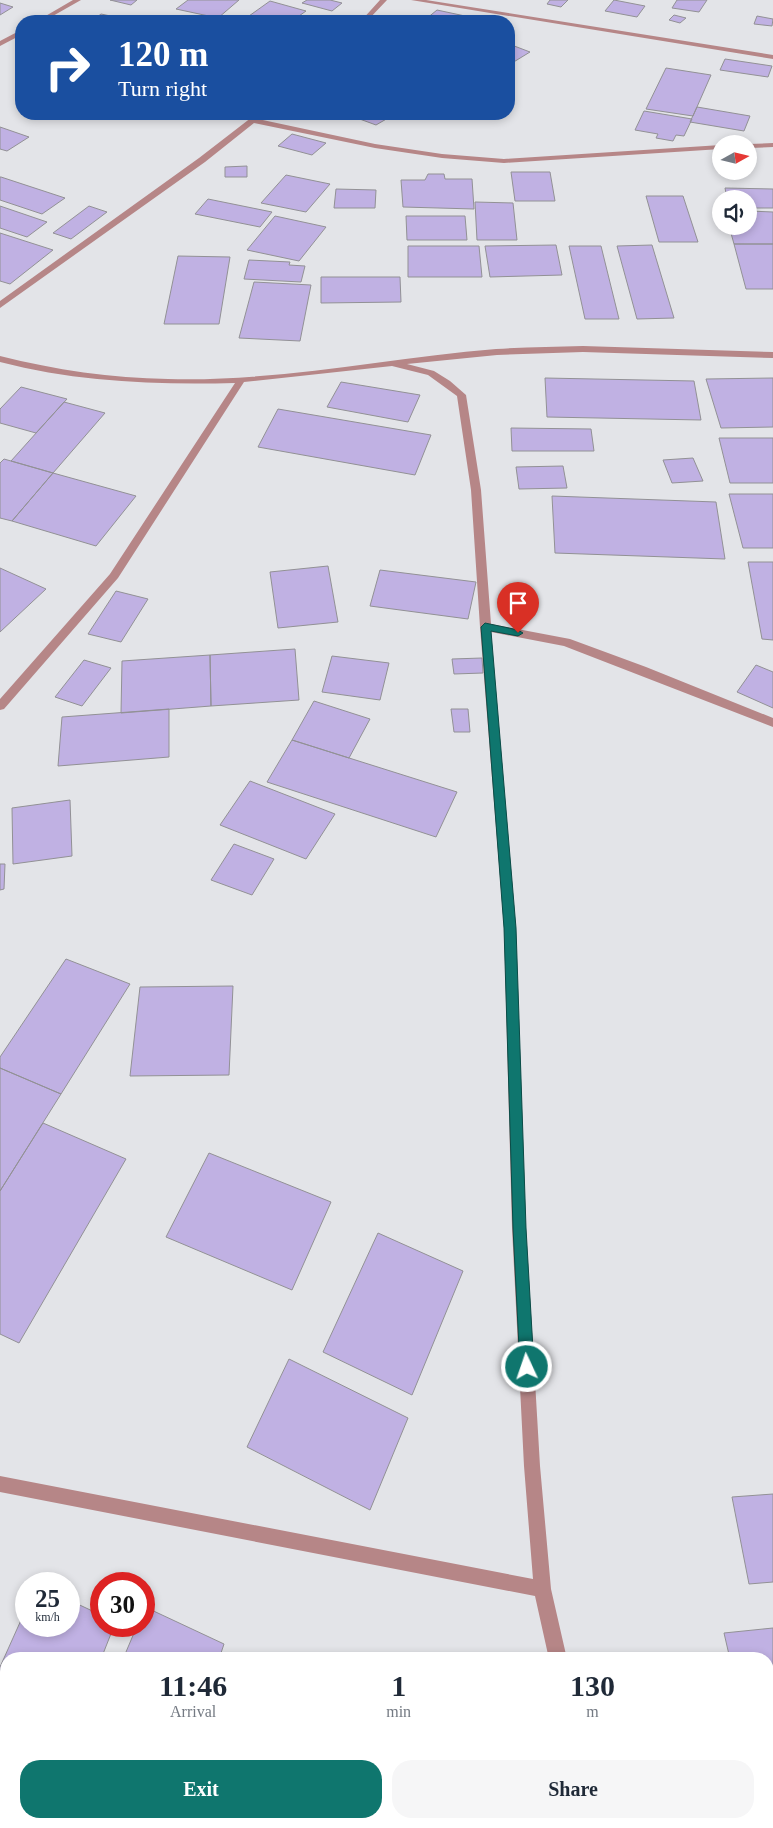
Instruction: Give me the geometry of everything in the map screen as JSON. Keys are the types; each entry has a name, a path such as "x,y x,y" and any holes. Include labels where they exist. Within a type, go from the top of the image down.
{"street":[{"path":"51,15 78,0"},
{"path":"370,15 384,0"},
{"path":"414,0 508,15"},
{"path":"515,16 773,57"},
{"path":"0,44 15,35"},
{"path":"0,305 202,160 252,120 375,146 442,156 504,161 712,149"},
{"path":"758,146 773,145"},
{"path":"0,359 31,367 92,376 168,382 241,380 497,352 583,349 773,355"},
{"path":"394,364 431,374 448,383 461,395 476,490 485,627 510,928 520,1228 532,1466 542,1589 556,1652"},
{"path":"0,706 114,576 241,380"},
{"path":"485,627 566,642 642,670 773,723"},
{"path":"0,1484 542,1589"}],"building":[{"path":"110,0 137,0 131,5"},
{"path":"188,0 239,0 222,15 204,15 176,9"},
{"path":"307,0 330,0 342,3 332,11 302,3"},
{"path":"550,0 568,0 561,7 547,4"},
{"path":"614,0 645,6 637,17 605,11"},
{"path":"677,0 707,0 699,12 672,8"},
{"path":"270,1 306,11 300,15 250,15"},
{"path":"0,3 13,7 0,15"},
{"path":"437,10 460,15 431,15"},
{"path":"674,15 686,18 680,23 669,20"},
{"path":"757,16 773,19 772,26 754,24"},
{"path":"515,46 530,52 515,61"},
{"path":"725,59 772,66 768,77 720,70"},
{"path":"666,68 711,75 693,116 646,109"},
{"path":"697,107 750,116 744,131 690,122"},
{"path":"644,111 692,119 684,136 676,135 673,141 656,138 658,134 635,130"},
{"path":"362,120 385,120 376,125"},
{"path":"0,127 29,137 7,151 0,149"},
{"path":"292,134 326,143 312,155 278,146"},
{"path":"247,166 247,177 225,177 225,167"},
{"path":"511,172 550,172 555,201 515,201"},
{"path":"428,174 444,174 445,179 472,179 474,209 403,207 401,180 425,180"},
{"path":"286,175 330,184 306,212 261,203"},
{"path":"0,177 65,198 42,214 0,200"},
{"path":"725,188 773,189 773,208 757,208 757,190 725,190"},
{"path":"336,189 376,190 375,208 334,208"},
{"path":"646,196 683,196 698,242 659,242"},
{"path":"208,199 272,212 260,227 195,214"},
{"path":"475,202 513,203 517,240 477,240"},
{"path":"0,206 47,222 27,237 0,228"},
{"path":"89,206 107,212 71,239 53,233"},
{"path":"757,211 773,212 773,244 734,244 732,235 757,235"},
{"path":"275,216 326,227 299,261 247,250"},
{"path":"406,216 465,216 467,240 407,240"},
{"path":"0,233 53,250 10,284 0,281"},
{"path":"734,244 773,244 773,289 746,289"},
{"path":"556,245 562,275 490,277 485,246"},
{"path":"652,245 674,318 637,319 617,246"},
{"path":"408,246 479,246 482,277 408,277"},
{"path":"569,246 601,246 619,319 585,319"},
{"path":"178,256 230,257 219,324 164,324"},
{"path":"249,260 290,262 289,265 305,266 301,282 244,279"},
{"path":"321,277 400,277 401,302 321,303"},
{"path":"254,282 311,285 300,341 239,338"},
{"path":"545,378 694,381 701,420 547,417"},
{"path":"773,378 773,427 721,428 706,379"},
{"path":"341,382 420,395 408,422 327,407"},
{"path":"21,387 67,399 36,433 0,423 0,409"},
{"path":"64,402 105,413 53,473 11,461"},
{"path":"278,409 431,435 415,475 258,447"},
{"path":"511,428 591,429 594,451 512,451"},
{"path":"719,438 773,438 773,483 730,483"},
{"path":"693,458 703,481 672,483 663,460"},
{"path":"4,459 53,473 12,521 0,518 0,463"},
{"path":"563,466 567,488 519,489 516,467"},
{"path":"53,473 136,496 96,546 12,521"},
{"path":"729,494 773,494 773,548 743,548"},
{"path":"552,496 716,502 725,559 555,553"},
{"path":"748,562 773,562 773,640 762,639"},
{"path":"328,566 338,622 278,628 270,572"},
{"path":"0,568 46,589 0,632"},
{"path":"380,570 476,582 468,619 370,606"},
{"path":"116,591 148,599 121,642 88,634"},
{"path":"295,649 299,700 211,706 210,655"},
{"path":"210,655 211,706 121,713 122,661"},
{"path":"332,656 389,663 380,700 322,692"},
{"path":"482,658 483,673 454,674 452,659"},
{"path":"84,660 111,668 82,706 55,697"},
{"path":"756,665 773,672 773,708 737,692"},
{"path":"314,701 370,719 349,758 292,740"},
{"path":"169,709 169,757 58,766 62,717"},
{"path":"451,709 468,709 470,732 454,732"},
{"path":"292,740 457,792 436,837 267,782"},
{"path":"250,781 335,814 306,859 220,825"},
{"path":"70,800 72,856 13,864 12,808"},
{"path":"234,844 274,859 252,895 211,880"},
{"path":"0,864 5,864 4,889 0,890"},
{"path":"66,959 130,984 61,1094 0,1068 0,1057"},
{"path":"233,986 229,1075 130,1076 140,987"},
{"path":"0,1068 61,1094 0,1191"},
{"path":"43,1123 126,1159 19,1343 0,1334 0,1191"},
{"path":"209,1153 331,1202 292,1290 166,1237"},
{"path":"378,1233 463,1271 412,1395 323,1352"},
{"path":"289,1359 408,1418 370,1510 247,1447"},
{"path":"773,1494 773,1582 749,1584 732,1497"},
{"path":"80,1605 90,1610 90,1637 110,1637 104,1652 7,1652 15,1634 15,1637 80,1637"},
{"path":"155,1612 224,1644 221,1652 126,1652 132,1637 155,1637"},
{"path":"773,1628 773,1652 728,1652 724,1633"}],"route":[{"path":"518,633 485,627 510,928 520,1228 527,1367"}]}
